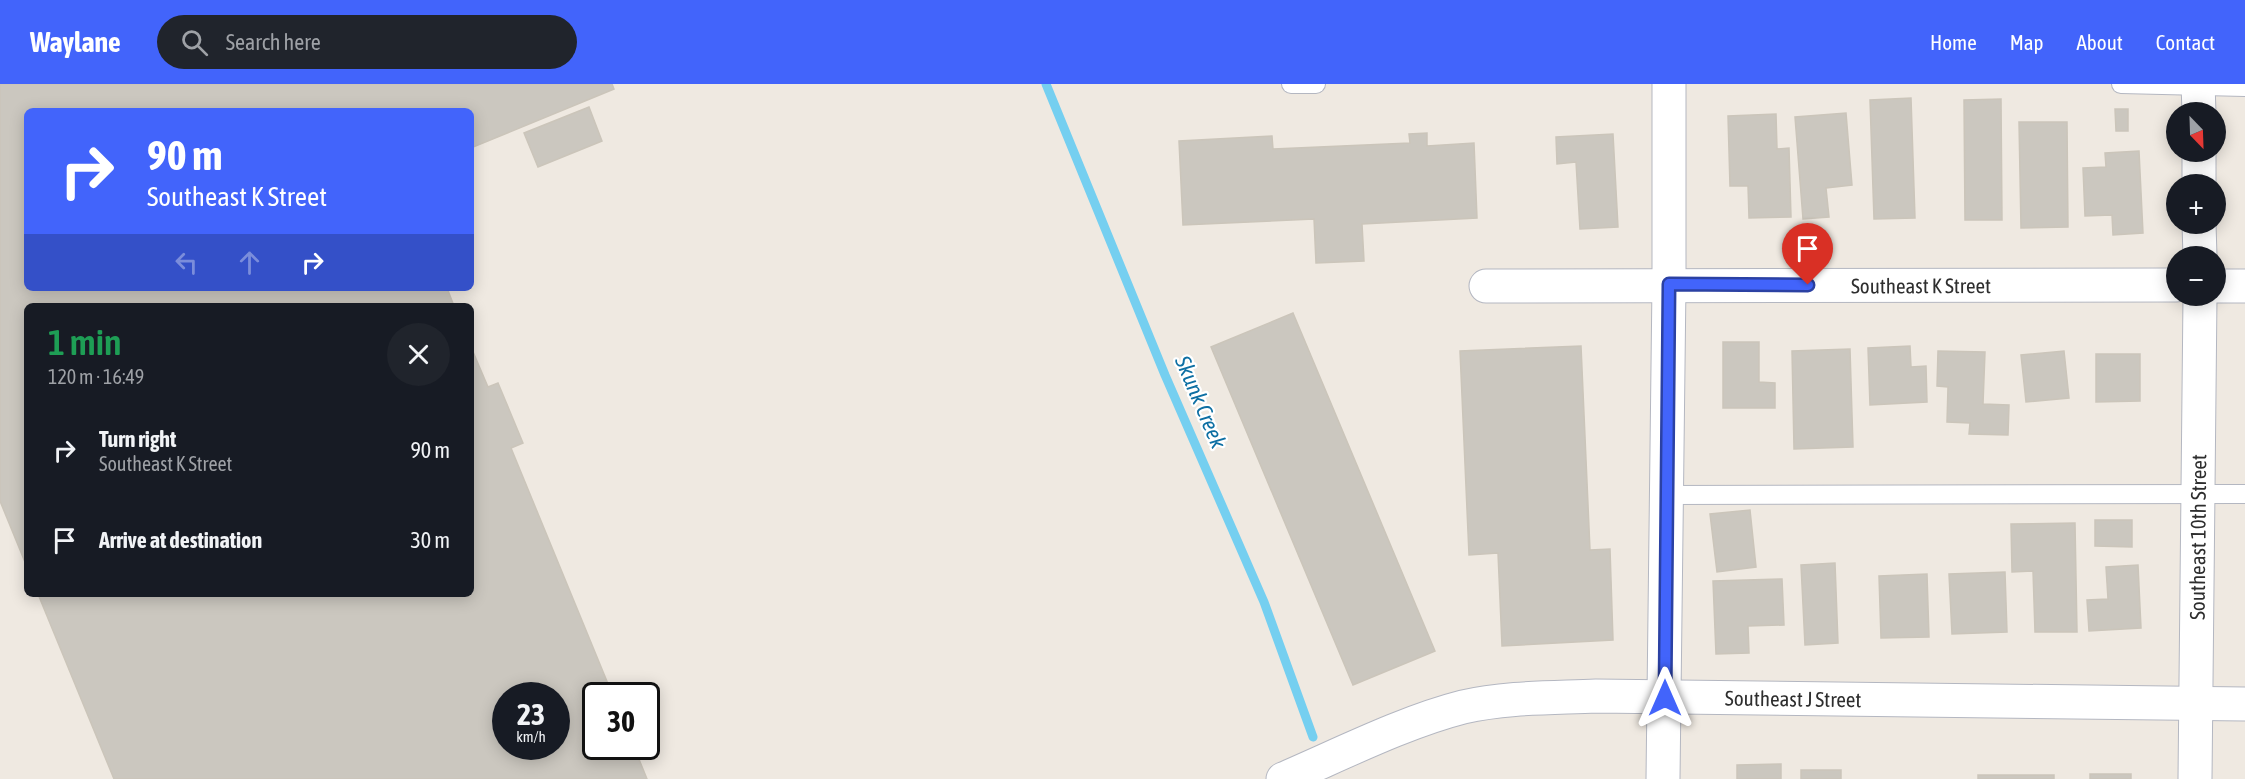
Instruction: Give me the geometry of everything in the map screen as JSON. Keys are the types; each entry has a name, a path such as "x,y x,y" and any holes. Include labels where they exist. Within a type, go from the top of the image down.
{"street":[{"path":"1664,779 1669,84"},
{"name":"Southeast K Street","path":"1486,286 2166,285"},
{"path":"2226,286 2245,286"},
{"name":"Southeast 10th Street","path":"2194,779 2200,306"},
{"name":"Southeast J Street","path":"1283,779 1404,728 1462,707 1506,700 1596,696 2245,704"}],"lane":[{"path":"1291,84 1316,84"},
{"path":"2121,84 2198,94 2245,87"},
{"path":"1666,495 2245,494"}],"building":[{"path":"0,84 612,84 614,89 474,147 474,108 24,108 24,291 448,291 453,303 24,303 24,560 0,501"},
{"path":"1911,98 1915,218 1874,219 1870,100"},
{"path":"2001,99 2002,220 1965,220 1964,100"},
{"path":"589,107 602,141 538,167 524,133"},
{"path":"2115,109 2128,109 2128,131 2116,131"},
{"path":"1846,113 1852,185 1826,188 1829,217 1803,219 1795,117"},
{"path":"1776,114 1777,149 1789,148 1791,217 1749,218 1748,186 1730,186 1728,116"},
{"path":"2019,122 2067,122 2068,227 2021,228"},
{"path":"1427,133 1427,146 1474,143 1477,218 1362,224 1364,261 1316,263 1314,219 1183,225 1179,141 1272,136 1273,149 1410,143 1409,134"},
{"path":"1613,134 1618,227 1580,229 1576,162 1557,164 1556,137"},
{"path":"2139,151 2143,233 2113,235 2112,215 2085,216 2083,168 2106,167 2105,153"},
{"path":"1293,313 1435,651 1353,685 1211,347"},
{"path":"1723,342 1759,342 1759,382 1775,383 1775,408 1723,408"},
{"path":"1581,346 1590,550 1610,549 1613,640 1502,646 1498,553 1469,555 1460,351"},
{"path":"1910,346 1911,367 1926,366 1927,402 1870,405 1868,348"},
{"path":"1850,349 1853,447 1794,449 1792,351"},
{"path":"1938,351 1985,352 1983,404 2009,405 2008,435 1969,434 1970,423 1947,422 1948,387 1937,386"},
{"path":"2064,351 2069,398 2026,402 2021,355"},
{"path":"474,354 488,387 498,383 523,443 511,448 607,682 582,682 582,760 639,760 647,779 114,779 39,597 474,597"},
{"path":"2096,354 2140,354 2140,401 2096,402"},
{"path":"1750,510 1756,567 1717,572 1710,514"},
{"path":"2095,520 2132,520 2132,547 2095,546"},
{"path":"2075,523 2077,632 2035,632 2033,571 2012,572 2011,524"},
{"path":"1835,563 1838,643 1805,645 1801,565"},
{"path":"2138,565 2141,628 2089,631 2087,600 2108,599 2106,567"},
{"path":"2005,572 2007,632 1952,634 1949,574"},
{"path":"1927,574 1929,637 1881,638 1879,576"},
{"path":"1782,579 1784,625 1748,626 1749,653 1716,654 1713,581"},
{"path":"1781,764 1781,779 1737,779 1737,765"},
{"path":"1801,770 1841,770 1841,779 1801,779"},
{"path":"2090,774 2131,774 2131,779 2090,779"},
{"path":"1978,775 2054,775 2054,779 1978,779"}],"waterway":[{"name":"Skunk Creek","path":"1046,84 1165,375 1264,602 1313,737"}],"route":[{"path":"1665,698 1669,284 1808,285"}]}
